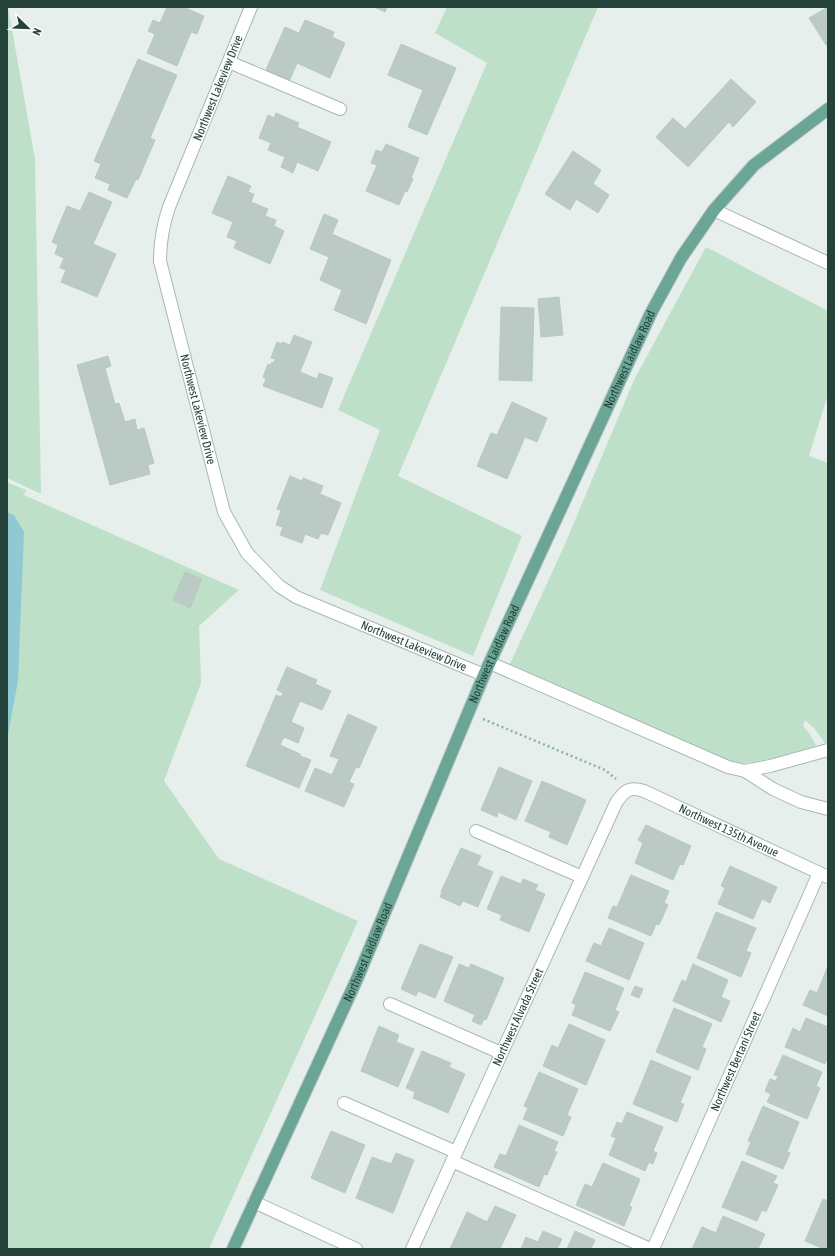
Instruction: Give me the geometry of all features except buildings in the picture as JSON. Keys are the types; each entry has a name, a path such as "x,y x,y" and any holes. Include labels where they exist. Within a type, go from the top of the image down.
{"main road":[{"name":"Northwest Laidlaw Road","path":"234,1249 254,1202 357,979 484,675 651,313 681,258 714,210 754,165 828,108"}],"street":[{"name":"Northwest Lakeview Drive","path":"251,7 169,207 160,241 160,262 224,512 247,553 279,586 296,596 484,675"},
{"path":"229,62 340,108"},
{"path":"714,210 828,263"},
{"path":"490,663 728,767 745,770 770,766 828,750"},
{"path":"745,770 773,789 801,802 828,809"},
{"name":"Northwest 135th Avenue","path":"629,790 636,788 644,791 823,875"},
{"name":"Northwest Alvada Street","path":"412,1249 616,803 622,795 629,790"},
{"path":"476,831 582,877"},
{"name":"Northwest Bertani Street","path":"651,1249 823,875"},
{"path":"390,1004 501,1053"},
{"path":"344,1103 454,1157 651,1249"},
{"path":"254,1202 356,1249"}],"path":[{"path":"468,713 605,770 629,790"}],"green space":[{"path":"7,7 35,159 41,494 7,478"},
{"path":"447,7 598,7 398,476 522,536 473,656 320,590 380,430 338,410 487,63 435,33"},
{"path":"706,247 828,311 828,394 809,456 828,463 828,742 825,743 814,728 805,720 803,726 810,734 816,746 770,759 740,764 727,762 509,666 565,544 634,380"},
{"path":"7,482 26,490 24,495 239,590 199,626 201,683 164,781 219,859 358,921 209,1249 7,1249"}],"water":[{"path":"7,512 14,515 24,532 18,681 7,740"}]}
